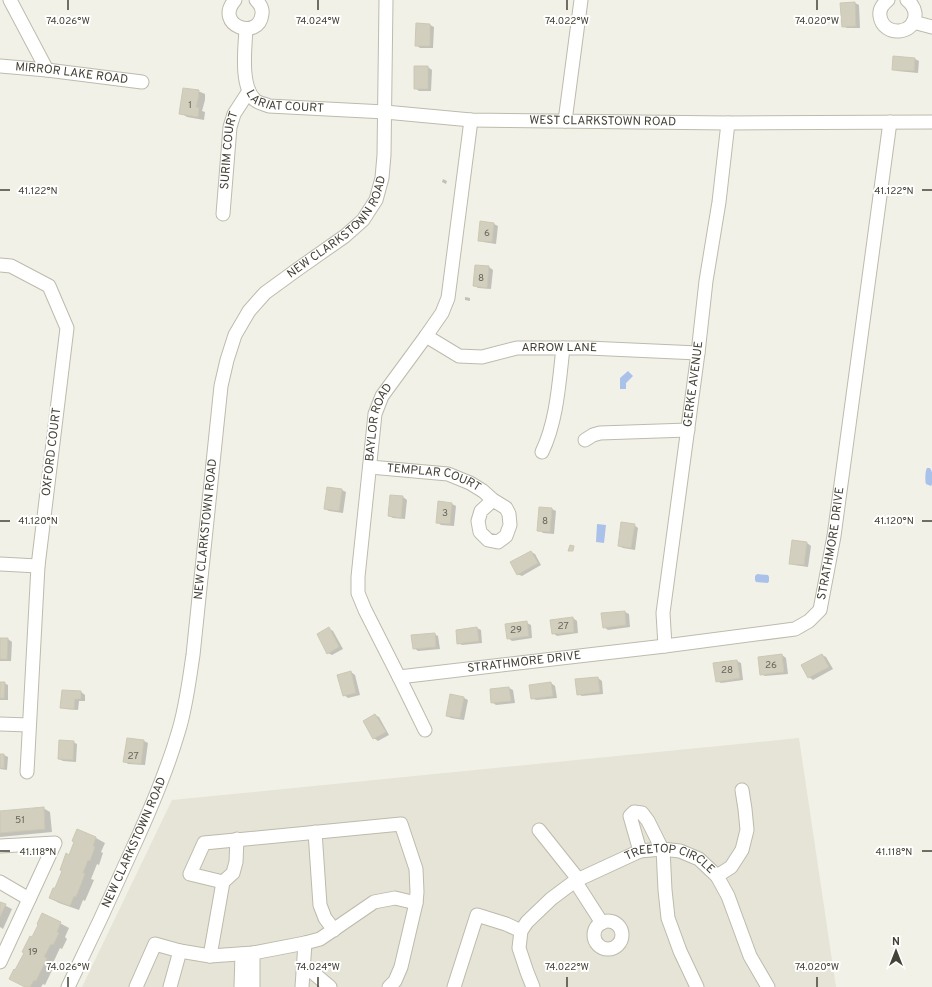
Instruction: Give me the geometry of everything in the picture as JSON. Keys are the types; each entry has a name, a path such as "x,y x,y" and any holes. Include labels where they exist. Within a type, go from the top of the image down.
{"street":[{"path":"10,0 47,70"},
{"path":"235,0 231,4 229,11 230,18 239,28 246,29 253,28 262,18 260,4 256,0"},
{"path":"385,112 386,0"},
{"path":"565,121 581,0"},
{"path":"888,0 882,6 880,13 881,20 884,26 889,30 896,32 909,28 913,22 915,16 914,9 911,3 907,0"},
{"path":"913,22 932,26"},
{"name":"LARIAT COURT","path":"246,29 245,76 249,91 255,100 269,106 385,112"},
{"name":"MIRROR LAKE ROAD","path":"0,66 47,70 142,82"},
{"name":"SURIM COURT","path":"223,214 230,127 234,114 249,91"},
{"name":"WEST CLARKSTOWN ROAD","path":"385,112 471,120 728,123 932,122"},
{"name":"NEW CLARKSTOWN ROAD","path":"68,987 143,825 179,732 187,695 193,655 222,386 227,360 236,335 249,312 265,293 298,268 345,236 363,220 376,200 382,178 385,112"},
{"name":"BAYLOR ROAD","path":"425,730 365,610 358,593 358,577 376,414 382,396 442,313 448,298 471,120"},
{"name":"STRATHMORE DRIVE","path":"399,677 665,646 795,629 809,621 820,610 834,536 890,122"},
{"name":"GERKE AVENUE","path":"665,646 663,613 698,353 706,281 719,202 728,123"},
{"name":"OXFORD COURT","path":"0,264 11,266 50,286 67,328 38,566 27,772"},
{"name":"ARROW LANE","path":"426,336 458,356 482,357 517,348 588,348 698,353"},
{"path":"542,452 553,420 563,348"},
{"path":"585,440 593,434 600,433 688,430"},
{"name":"TEMPLAR COURT","path":"370,467 448,474 470,483 483,491 493,500"},
{"path":"0,564 38,566"},
{"path":"0,724 29,725"},
{"path":"717,876 731,867 742,850 746,830 742,790"},
{"path":"640,851 630,816 634,812 642,813 648,821 662,849 668,918 680,950 697,987"},
{"path":"223,882 190,874 204,843 401,824 416,869 417,892 416,903 401,966 395,981 389,987"},
{"path":"540,830 577,880 602,923"},
{"path":"314,832 320,905 325,918 334,930"},
{"path":"210,956 223,882 233,872 236,862 237,839"},
{"path":"0,846 55,843 0,962"},
{"name":"TREETOP CIRCLE","path":"521,931 527,922 551,899 577,880 640,851 662,849 680,851 699,859 717,876 728,896 750,956 768,987"},
{"path":"0,882 29,899"},
{"path":"136,987 155,944 180,952 210,956 247,953 320,939 374,902 395,898 416,903"},
{"path":"454,987 477,915 506,924 521,931 519,948 533,987"},
{"path":"302,987 305,943"},
{"path":"170,987 180,952"},
{"path":"241,987 247,953"},
{"path":"247,953 253,987"},
{"path":"304,965 330,987"}],"shaded area":[{"path":"799,738 836,987 82,987 172,800"}],"water":[{"path":"628,371 633,376 626,383 626,389 620,389 620,378"},
{"path":"927,468 930,468 932,472 931,486 926,484"},
{"path":"597,524 606,525 604,543 596,542"},
{"path":"757,574 768,575 768,583 756,582 755,576"}],"building":[{"path":"855,2 856,26 842,27 840,3"},
{"path":"416,23 430,24 430,46 415,46"},
{"path":"893,56 915,58 914,71 892,70"},
{"path":"414,66 428,66 428,89 414,89"},
{"path":"183,88 199,90 196,107 199,108 198,117 179,114"},
{"path":"480,221 494,223 492,242 478,241"},
{"path":"475,265 489,266 487,288 473,286"},
{"path":"327,487 342,489 339,511 324,509"},
{"path":"390,495 403,496 401,518 388,516"},
{"path":"438,501 452,503 450,524 436,523"},
{"path":"539,507 552,508 550,532 537,531"},
{"path":"621,522 635,524 631,548 618,546"},
{"path":"792,540 807,542 804,565 789,564"},
{"path":"570,545 574,546 573,551 568,551"},
{"path":"531,551 538,563 517,575 510,562"},
{"path":"625,611 626,625 603,628 601,613"},
{"path":"573,617 574,632 552,634 550,620"},
{"path":"527,621 529,636 507,639 505,624"},
{"path":"329,627 339,647 327,654 317,634"},
{"path":"477,627 479,641 457,644 456,630"},
{"path":"435,633 436,647 413,649 411,635"},
{"path":"0,638 8,638 7,659 0,659"},
{"path":"782,654 784,672 760,675 758,657"},
{"path":"822,654 829,667 808,678 801,665"},
{"path":"737,660 740,678 716,682 713,663"},
{"path":"351,671 356,693 343,696 337,675"},
{"path":"598,677 600,692 577,695 575,679"},
{"path":"0,682 5,682 4,698 0,698"},
{"path":"551,682 553,696 531,699 529,685"},
{"path":"509,687 511,701 491,703 490,689"},
{"path":"62,690 81,691 81,699 75,699 74,709 60,708"},
{"path":"450,694 464,697 460,718 446,716"},
{"path":"375,714 386,732 373,739 363,721"},
{"path":"127,738 144,740 141,764 123,762"},
{"path":"59,740 74,741 73,760 58,759"},
{"path":"0,754 4,754 4,768 0,768"},
{"path":"44,807 45,829 0,833 0,811"},
{"path":"77,829 96,837 93,846 95,847 90,861 88,860 83,873 85,874 76,897 74,896 70,906 49,898 62,871 60,870 66,853 69,855 74,842 72,841"},
{"path":"0,902 6,904 0,917"},
{"path":"42,913 61,922 57,932 59,933 53,945 51,944 44,957 47,958 36,981 34,980 30,987 25,987 9,979 24,953 22,952 30,936 32,937 38,925 37,924"}]}
